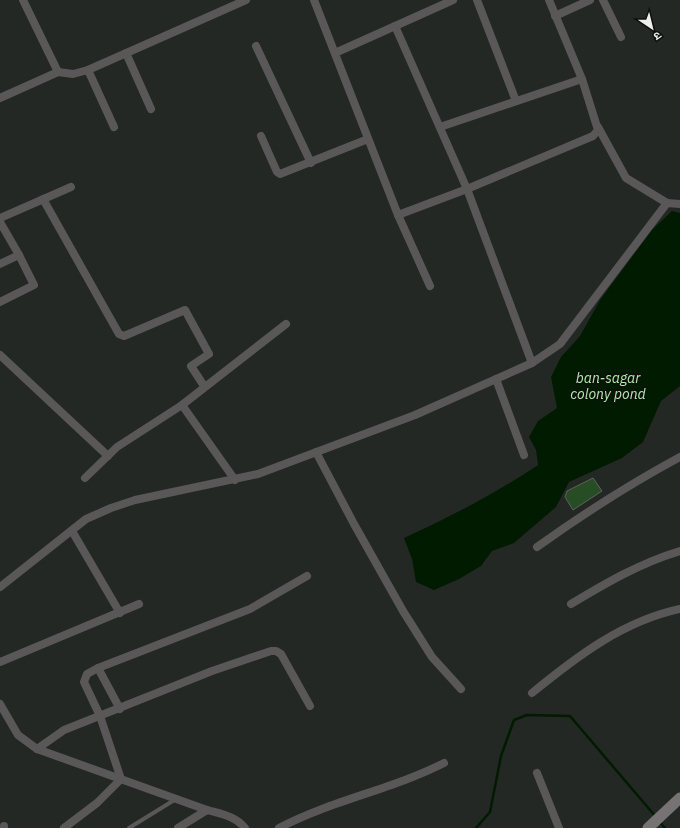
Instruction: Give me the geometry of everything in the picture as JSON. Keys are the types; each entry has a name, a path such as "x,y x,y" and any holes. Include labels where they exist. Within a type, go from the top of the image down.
{"main road":[{"path":"649,827 680,798"}],"street":[{"path":"23,0 58,72"},
{"path":"0,98 58,72 73,74 88,70 246,0"},
{"path":"314,0 398,215 430,286"},
{"path":"335,53 453,0"},
{"path":"477,0 516,101"},
{"path":"548,0 582,79 598,127 626,178 667,203 680,204"},
{"path":"555,16 590,0"},
{"path":"603,0 621,37"},
{"path":"395,26 467,189 532,363"},
{"path":"256,46 310,163"},
{"path":"126,53 151,109"},
{"path":"88,70 114,127"},
{"path":"440,127 582,79"},
{"path":"398,215 467,189 593,136 598,130 598,127"},
{"path":"261,136 277,172 280,174 368,139"},
{"path":"0,218 71,187"},
{"path":"43,199 119,334 124,336 185,310 209,354 191,366 204,386"},
{"path":"0,587 86,519 111,508 136,500 258,474 415,415 532,363 560,344 667,203"},
{"path":"0,222 34,285 0,302"},
{"path":"0,264 19,255"},
{"path":"85,478 117,447 141,429 182,405 204,386 286,324"},
{"path":"0,355 108,456"},
{"path":"496,379 524,455"},
{"path":"182,405 235,480"},
{"path":"316,452 354,524 432,657 461,689"},
{"path":"537,547 646,475 680,457"},
{"path":"72,531 120,612"},
{"path":"571,604 611,580 656,558 680,551"},
{"path":"121,779 100,716 84,682 87,674 98,668 250,609 307,576"},
{"path":"0,662 139,604"},
{"path":"532,694 568,664 608,638 634,624 680,609"},
{"path":"37,749 64,730 120,709 212,671 271,650 281,654 310,706"},
{"path":"98,668 120,709"},
{"path":"0,704 18,735 37,749 207,810 232,817 240,822 245,828"},
{"path":"279,828 307,813 418,776 444,763"},
{"path":"537,773 559,828"},
{"path":"64,828 98,803 121,779"},
{"path":"178,828 207,810"}],"lane":[{"path":"129,828 176,798"}],"water":[{"name":"ban-sagar colony pond","path":"672,211 680,213 680,386 661,401 643,442 622,458 569,482 556,507 514,543 492,551 481,566 459,579 434,590 416,582 412,559 404,538 472,504 538,465 536,450 529,437 538,421 557,408 551,377 561,357 580,336 600,300 652,230"}],"building":[{"path":"593,478 602,491 573,510 565,497 567,491"}],"waterway":[{"path":"476,828 490,812 501,756 514,720 527,715 570,716 656,817"},
{"path":"659,821 665,828"}]}
